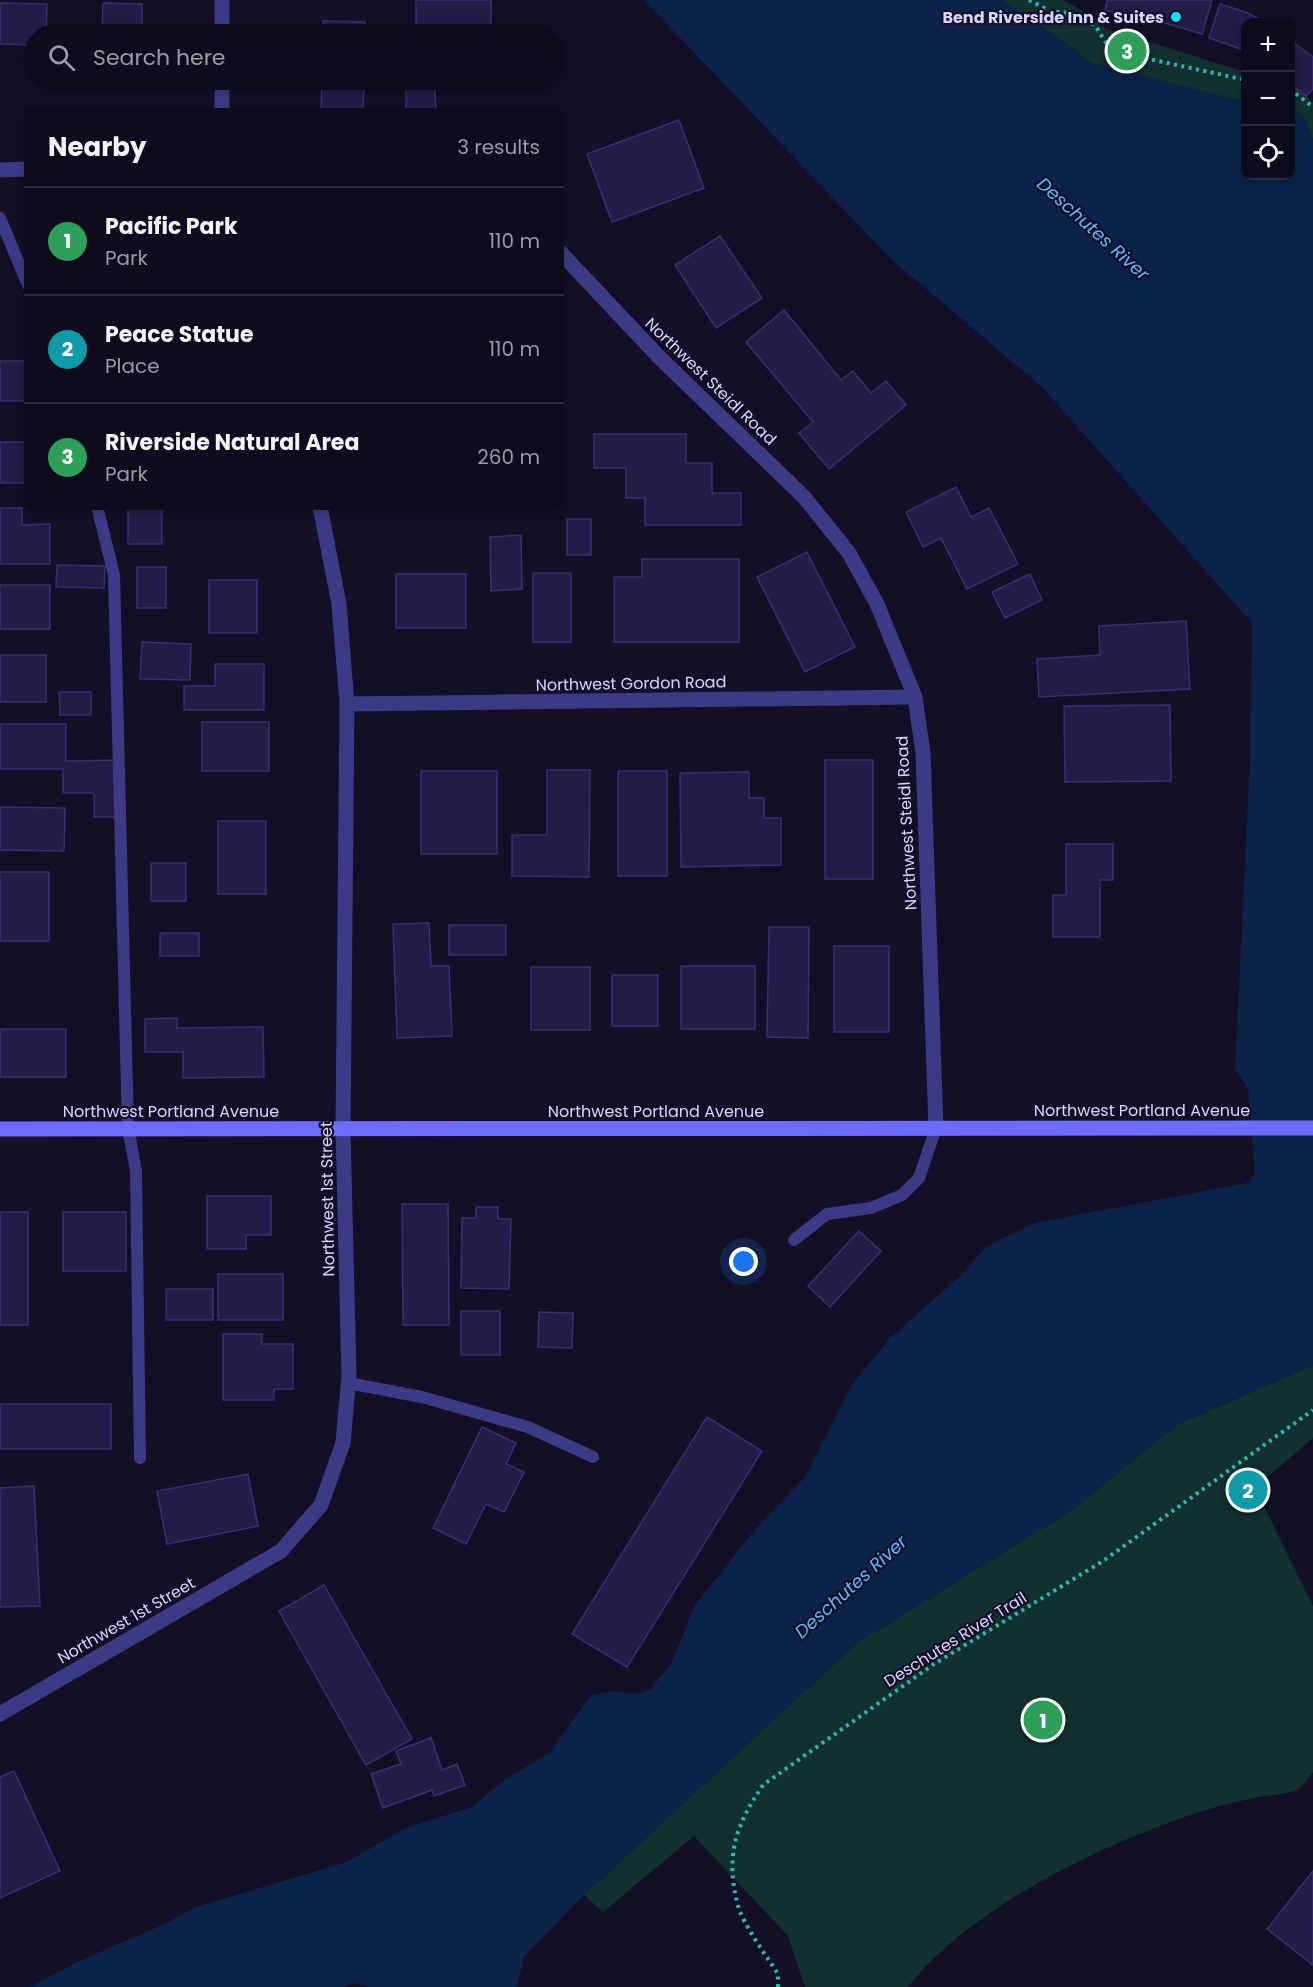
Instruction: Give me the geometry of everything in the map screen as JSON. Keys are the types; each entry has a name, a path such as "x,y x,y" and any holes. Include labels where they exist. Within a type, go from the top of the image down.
{"street":[{"path":"222,0 222,24"},
{"path":"222,90 222,108"},
{"path":"0,170 24,169"},
{"name":"Northwest Steidl Road","path":"564,256 660,358 804,497 849,553 877,604 915,698 923,753 936,1128"},
{"name":"Northwest 1st Street","path":"0,1714 281,1551 321,1505 343,1443 348,1383 343,1130 347,704 339,604 321,510"},
{"name":"Northwest Gordon Road","path":"347,704 915,698"},
{"name":"Northwest Portland Avenue","path":"0,1129 1313,1128"}],"lane":[{"path":"0,218 24,275"},
{"path":"98,510 114,575 128,1128 136,1171 140,1458"},
{"path":"794,1240 827,1214 871,1208 902,1195 919,1178 936,1128"},
{"path":"348,1383 422,1397 528,1427 593,1457"}],"path":[{"path":"1029,0 1050,11 1068,13 1095,25 1106,44 1117,52 1241,79"},
{"path":"1295,93 1313,106"},
{"name":"Deschutes River Trail","path":"778,1987 777,1974 739,1908 733,1858 736,1833 746,1809 763,1785 934,1664 1103,1561 1313,1410"}],"green space":[{"path":"1000,0 1063,0 1105,28 1241,71 1241,101 1091,63 1061,39"},
{"path":"1295,88 1313,102 1313,140 1305,119 1295,110"},
{"path":"1313,1365 1313,1438 1255,1488 1313,1606 1313,1772 1300,1788 1288,1793 1226,1804 1188,1816 1144,1832 1070,1866 997,1908 963,1933 933,1959 908,1987 805,1987 788,1936 694,1836 603,1912 584,1895 857,1643 1072,1510 1177,1425"}],"water":[{"name":"Deschutes River","path":"644,0 1000,0 1061,39 1091,63 1241,101 1241,180 1295,180 1295,110 1305,119 1313,140 1313,1365 1177,1425 1072,1510 857,1643 584,1895 524,1957 517,1987 369,1987 354,1983 344,1987 30,1987 79,1961 167,1923 195,1907 347,1862 405,1828 472,1807 502,1782 550,1752 591,1695 612,1691 639,1694 651,1689 672,1662 695,1605 752,1533 805,1477 851,1386 889,1339 959,1277 987,1246 1034,1223 1247,1183 1255,1173 1248,1088 1235,1069 1250,759 1252,623 1041,386 891,259"}],"building":[{"path":"416,0 491,0 491,24 416,24"},
{"name":"Bend Riverside Inn & Suites","path":"1107,0 1212,0 1202,34 1131,13 1105,11"},
{"path":"0,3 47,4 46,24 24,24 24,45 0,44"},
{"path":"103,3 142,4 142,24 102,24"},
{"name":"Bend Riverside Inn & Suites","path":"1220,4 1257,18 1241,18 1241,49 1209,38"},
{"path":"323,21 365,22 365,24 323,24"},
{"path":"1295,44 1313,57 1313,89 1306,96 1295,88"},
{"path":"322,90 364,90 363,108 321,108"},
{"path":"406,90 435,90 436,108 406,108"},
{"path":"679,120 704,188 612,222 587,154"},
{"path":"720,236 762,298 716,328 675,265"},
{"path":"784,310 841,380 853,371 871,393 886,381 906,405 829,469 799,433 813,422 746,342"},
{"path":"0,361 24,361 24,401 0,401"},
{"path":"594,434 686,434 686,463 712,463 712,493 741,493 741,525 645,525 645,498 626,498 626,468 594,468"},
{"path":"0,442 24,442 24,483 0,483"},
{"path":"956,487 971,517 989,508 1018,564 967,589 941,538 923,547 906,512"},
{"path":"0,508 22,508 22,525 50,524 50,564 0,564"},
{"path":"128,510 162,510 162,544 128,544"},
{"path":"567,519 591,519 591,555 567,555"},
{"path":"521,535 522,589 491,591 490,537"},
{"path":"807,552 855,647 805,672 757,577"},
{"path":"642,559 739,559 739,642 614,642 614,577 642,577"},
{"path":"57,565 105,566 104,588 56,587"},
{"path":"137,567 166,567 166,608 137,608"},
{"path":"533,573 571,573 571,642 533,642"},
{"path":"396,574 466,574 466,628 396,628"},
{"path":"1030,574 1042,600 1005,618 992,592"},
{"path":"209,580 257,580 257,633 209,633"},
{"path":"0,585 50,585 50,629 0,629"},
{"path":"1186,621 1190,689 1039,697 1037,659 1100,655 1099,626"},
{"path":"142,642 191,644 190,680 140,679"},
{"path":"0,655 46,655 46,702 0,702"},
{"path":"215,664 264,664 264,710 184,710 184,686 215,686"},
{"path":"59,692 91,692 91,715 60,715"},
{"path":"1170,705 1171,781 1065,782 1064,706"},
{"path":"202,722 269,722 269,771 202,771"},
{"path":"0,724 66,724 66,761 116,760 116,817 94,817 94,793 63,793 63,769 0,769"},
{"path":"825,760 873,760 873,879 825,879"},
{"path":"547,770 590,770 589,877 512,876 512,835 547,835"},
{"path":"421,771 497,771 497,854 421,854"},
{"path":"618,771 667,771 667,876 618,876"},
{"path":"749,772 749,798 764,798 764,818 781,818 781,865 681,867 680,773"},
{"path":"0,807 65,808 64,851 0,850"},
{"path":"218,821 266,821 266,894 218,894"},
{"path":"1066,844 1113,844 1113,880 1100,880 1100,937 1053,937 1053,895 1066,895"},
{"path":"151,863 186,863 186,901 151,901"},
{"path":"0,872 49,872 49,941 0,941"},
{"path":"429,923 431,966 449,966 452,1036 397,1038 393,924"},
{"path":"449,925 506,925 506,955 449,955"},
{"path":"769,927 809,927 808,1038 767,1037"},
{"path":"160,933 199,933 199,956 160,956"},
{"path":"834,946 889,946 889,1032 834,1032"},
{"path":"681,966 755,966 755,1029 681,1029"},
{"path":"531,967 590,967 590,1030 531,1030"},
{"path":"612,975 658,975 658,1026 612,1026"},
{"path":"177,1018 177,1028 263,1027 264,1077 183,1078 183,1052 145,1052 145,1019"},
{"path":"0,1029 66,1029 66,1077 0,1077"},
{"path":"207,1196 271,1196 271,1235 246,1235 246,1249 207,1249"},
{"path":"402,1204 448,1204 449,1325 403,1325"},
{"path":"476,1207 498,1207 498,1219 511,1219 509,1289 461,1288 462,1218 476,1218"},
{"path":"0,1212 28,1212 28,1325 0,1325"},
{"path":"63,1212 126,1212 126,1271 63,1271"},
{"path":"859,1231 881,1251 830,1307 808,1286"},
{"path":"218,1274 283,1274 283,1320 218,1320"},
{"path":"166,1289 213,1289 213,1320 166,1320"},
{"path":"461,1311 500,1311 500,1355 461,1355"},
{"path":"539,1312 573,1313 572,1348 538,1347"},
{"path":"223,1334 262,1334 262,1344 293,1344 293,1389 274,1389 274,1400 223,1400"},
{"path":"0,1404 111,1404 111,1449 0,1449"},
{"path":"707,1417 762,1451 627,1667 572,1634"},
{"path":"482,1427 516,1443 506,1464 524,1472 504,1512 486,1504 466,1544 433,1528"},
{"path":"248,1474 258,1526 167,1544 157,1491"},
{"path":"34,1486 40,1606 0,1607 0,1488"},
{"path":"324,1585 412,1739 366,1765 279,1611"},
{"path":"431,1738 442,1770 457,1764 465,1785 434,1796 432,1790 383,1808 371,1774 401,1764 396,1751"},
{"path":"14,1771 60,1871 0,1898 0,1777"},
{"path":"1313,1871 1313,1965 1267,1929"}],"place":[{"name":"Bend Riverside Inn & Suites","path":"1176,17"},
{"name":"Riverside Natural Area","path":"1127,51"},
{"name":"Peace Statue","path":"1248,1490"},
{"name":"Pacific Park","path":"1043,1720"}]}
